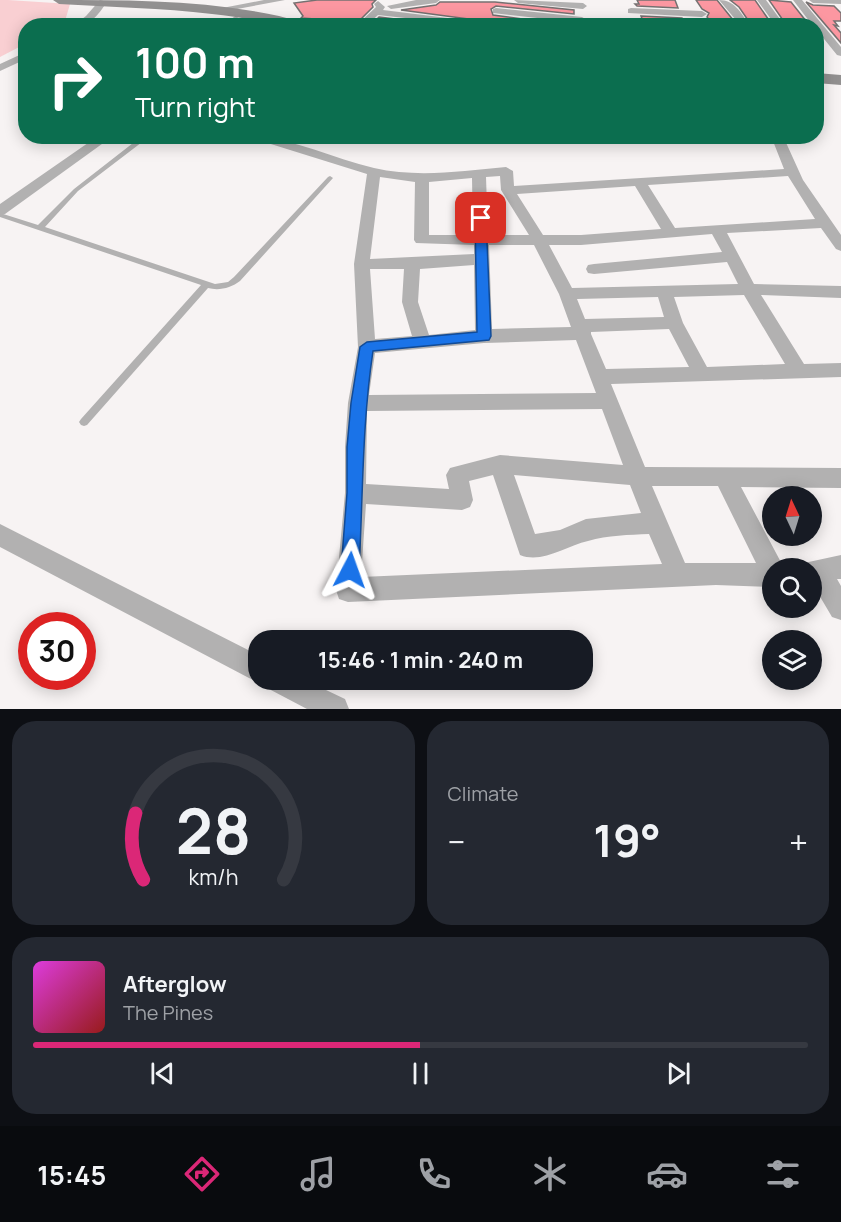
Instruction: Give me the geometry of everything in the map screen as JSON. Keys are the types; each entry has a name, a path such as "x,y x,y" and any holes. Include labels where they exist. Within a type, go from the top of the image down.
{"main road":[{"path":"59,0 221,9 276,18"},
{"path":"824,79 841,80"}],"street":[{"path":"221,9 281,0"},
{"path":"377,7 435,0"},
{"path":"495,18 500,0"},
{"path":"518,0 583,3 582,18"},
{"path":"627,0 632,16 672,13 702,14"},
{"path":"691,0 704,18"},
{"path":"723,0 740,18"},
{"path":"761,0 775,18"},
{"path":"797,0 810,18"},
{"path":"813,0 841,1"},
{"path":"831,0 841,11"},
{"path":"89,18 103,2"},
{"path":"666,2 672,13"},
{"path":"377,7 448,18"},
{"path":"496,10 548,18"},
{"path":"824,30 841,31"},
{"path":"824,35 841,53"},
{"path":"0,68 18,60"},
{"path":"0,213 96,144"},
{"path":"278,144 374,172 422,179 506,171 508,190 539,240 567,294 678,574"},
{"path":"779,144 792,172 841,246"},
{"path":"374,172 362,264 367,347 358,403 355,447 356,493 348,590 678,574 762,575"},
{"path":"508,190 792,172"},
{"path":"479,173 484,336"},
{"path":"422,179 422,240 581,240 841,217"},
{"path":"638,180 671,232"},
{"path":"717,229 749,289 799,372"},
{"path":"581,240 594,269 609,294"},
{"path":"594,269 732,256"},
{"path":"362,264 412,264 482,259"},
{"path":"412,264 410,302 422,341"},
{"path":"567,294 749,289 841,292"},
{"path":"665,293 674,323 702,375"},
{"path":"367,347 484,336 674,323"},
{"path":"598,377 841,370"},
{"path":"358,403 608,401"},
{"path":"356,493 462,500 457,476 500,464 638,476 840,480"},
{"path":"500,464 528,547 560,541 586,530 624,524 656,523"},
{"path":"724,476 766,558"},
{"path":"0,535 248,664"},
{"path":"822,569 841,567"},
{"path":"822,581 841,608"},
{"path":"298,690 335,709"}],"lane":[{"path":"235,18 245,12"},
{"path":"39,229 76,190 136,144"},
{"path":"0,213 39,229 205,285 223,286 237,279 330,178"},
{"path":"84,422 205,285"}],"shaded area":[{"path":"0,0 70,4 66,18 18,18 18,48 0,57"}],"building":[{"path":"317,0 376,0 372,4 373,7 362,18 301,18 303,16 294,3"},
{"path":"637,0 675,0 678,8 637,6 635,4 639,4"},
{"path":"696,0 717,0 732,18 708,18 709,13 702,9"},
{"path":"730,0 755,0 767,18 747,18 739,7"},
{"path":"769,0 791,2 804,18 781,18"},
{"path":"440,2 495,2 574,10 574,14 496,6 491,9 493,15 515,18 461,18 401,10 436,5"},
{"path":"806,2 813,5 834,6 841,13 841,21 834,21 838,26 834,25 841,33 841,43 824,23 824,18 820,18"},
{"path":"641,16 682,18 642,18"}],"route":[{"path":"350,570 356,493 355,447 358,403 367,347 484,336 481,218"}]}
